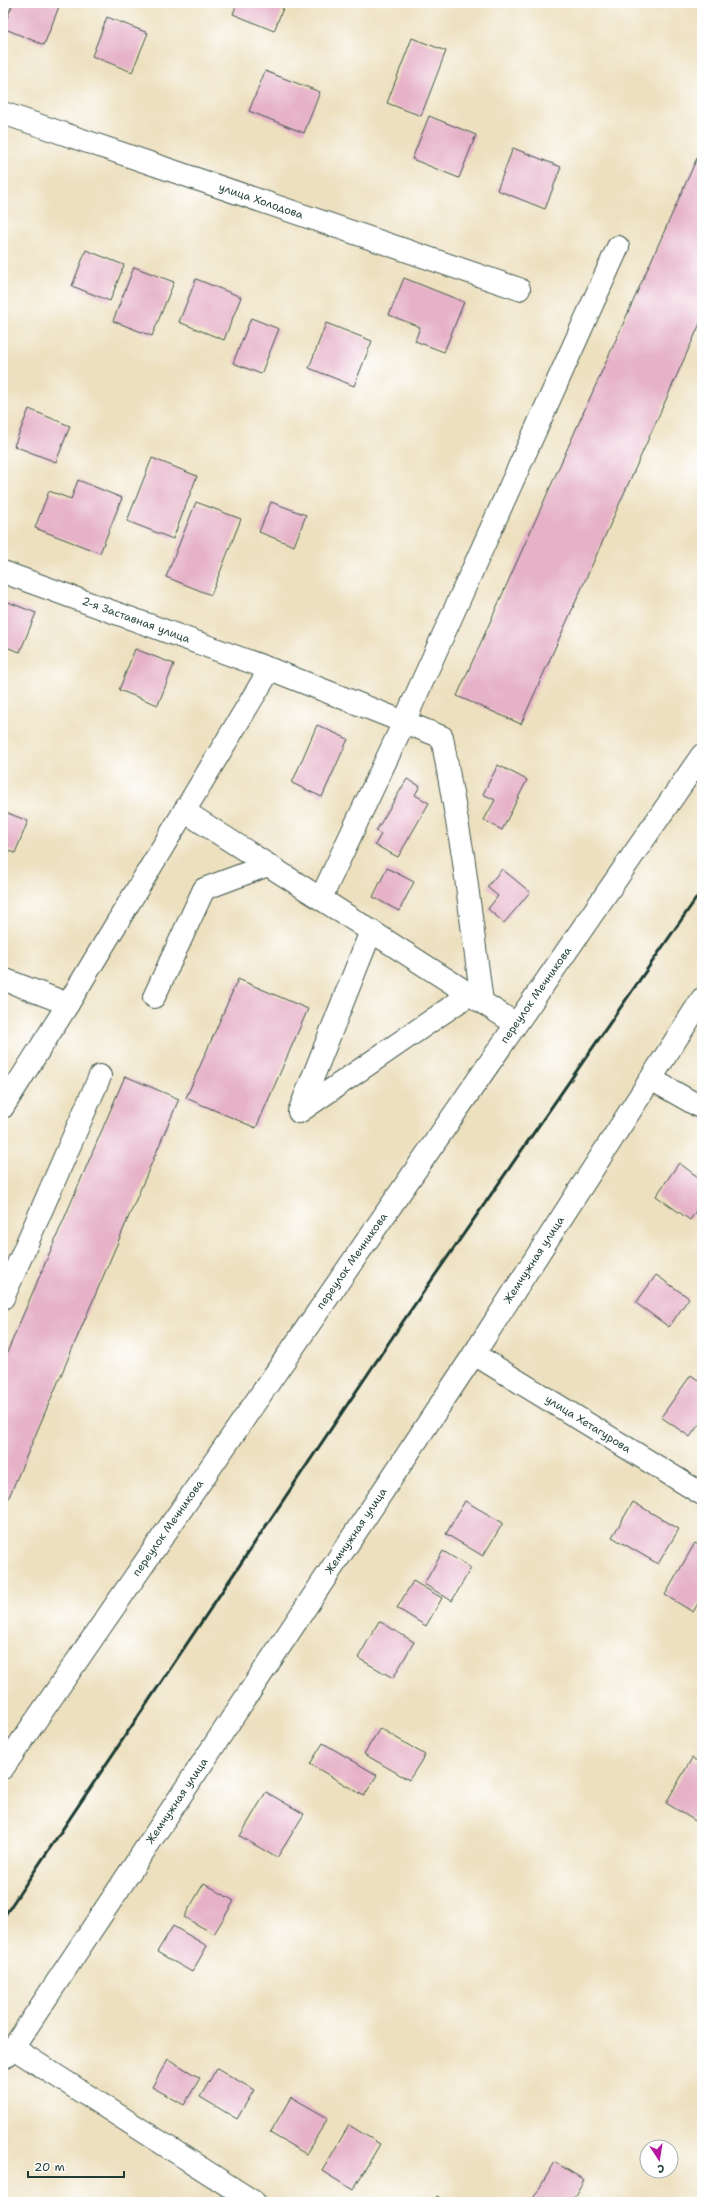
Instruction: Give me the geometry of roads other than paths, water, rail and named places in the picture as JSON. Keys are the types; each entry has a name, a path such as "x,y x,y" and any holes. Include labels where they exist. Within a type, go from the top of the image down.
{"street":[{"name":"улица Холодова","path":"3,113 519,290"},
{"path":"320,898 404,722 618,247"},
{"name":"2-я Заставная улица","path":"3,572 270,669 442,737 463,855 476,998"},
{"path":"3,1107 68,1004 270,669"},
{"name":"переулок Мечникова","path":"3,1768 702,755"},
{"path":"184,810 516,1024"},
{"path":"154,997 204,889 268,865"},
{"path":"370,931 299,1112 476,998"},
{"path":"3,979 68,1004"},
{"name":"Жемчужная улица","path":"8,2053 474,1354 702,999"},
{"path":"3,1298 100,1076"},
{"path":"651,1079 702,1108"},
{"name":"улица Хетагурова","path":"474,1354 702,1494"},
{"path":"8,2053 254,2202"}],"railway":[{"path":"3,1918 404,1320 702,890"}]}
